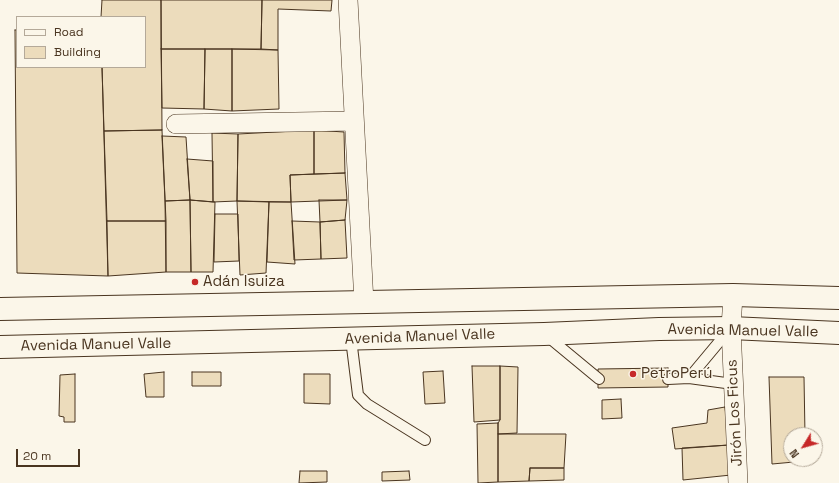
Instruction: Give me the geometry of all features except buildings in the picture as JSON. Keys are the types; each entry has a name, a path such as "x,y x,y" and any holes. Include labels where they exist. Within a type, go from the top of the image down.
{"main road":[{"path":"0,309 733,295 839,298"},
{"name":"Avenida Manuel Valle","path":"0,347 544,334 659,328 731,328 839,333"}],"street":[{"path":"348,0 364,302"},
{"path":"176,124 354,121"},
{"name":"Jirón Los Ficus","path":"733,295 731,328 738,483"}],"lane":[{"path":"689,378 731,328"},
{"path":"544,334 599,379"},
{"path":"351,339 358,395 367,404 425,440"},
{"path":"668,379 689,378 734,384"}],"place":[{"name":"Adán Isuiza","path":"195,282"},
{"name":"PetroPerú","path":"633,374"}]}
